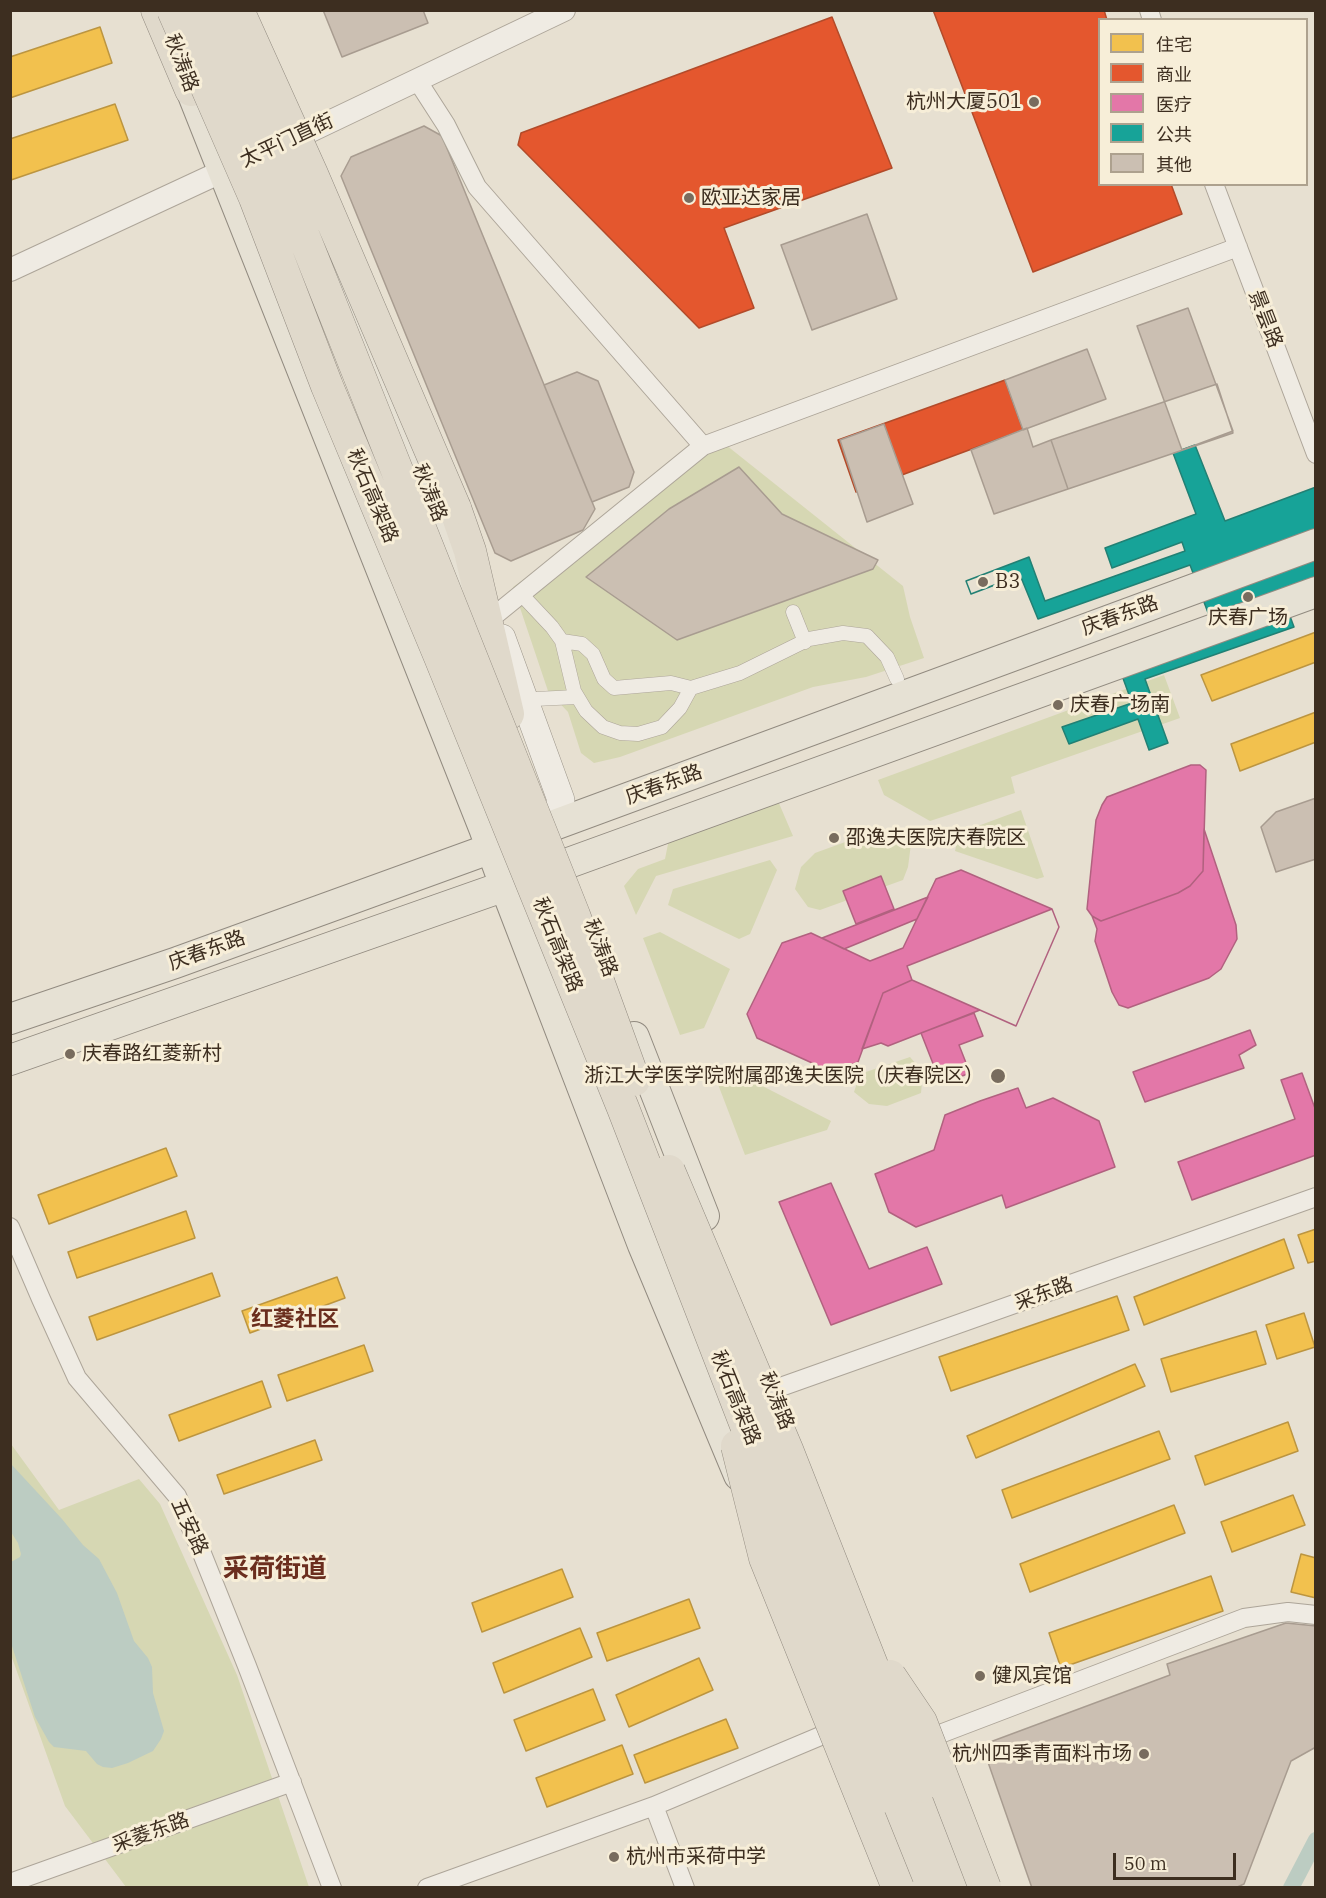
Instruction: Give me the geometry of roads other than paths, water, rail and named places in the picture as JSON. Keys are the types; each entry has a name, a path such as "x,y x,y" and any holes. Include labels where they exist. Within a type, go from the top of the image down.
{"highway":[{"path":"159,10 191,90"},
{"name":"秋石高架路","path":"173,10 255,198 327,386 543,908 924,1887"},
{"name":"秋石高架路","path":"206,10 294,210 574,915 675,1187 788,1452 920,1787 954,1887"},
{"path":"238,10 304,156 455,508 470,551 508,714"},
{"path":"707,1326 765,1558 898,1887"},
{"path":"855,1624 921,1722 985,1887"}],"main road":[{"name":"秋涛路","path":"224,10 297,138 446,534 508,714 772,1390 973,1887"},
{"name":"秋涛路","path":"191,90 492,848 647,1255 899,1859 908,1887"},
{"path":"297,138 494,616 561,800 552,826"},
{"name":"庆春东路","path":"10,1019 175,963 492,848 1316,544"},
{"name":"庆春东路","path":"10,1060 505,886 1316,592"}],"street":[{"name":"太平门直街","path":"10,270 297,138 564,10"},
{"path":"417,80 446,125 477,187 703,446"},
{"name":"景昙路","path":"1215,186 1316,454"},
{"path":"494,616 703,446 1238,247"},
{"path":"521,594 562,641 577,697 586,711 603,727 620,733 638,734 662,728 680,708 691,687"},
{"path":"793,612 806,642"},
{"path":"562,641 582,644 593,654 604,679 614,688 671,683 691,687 740,673 809,639 843,633 867,636 887,657 897,679"},
{"path":"535,699 577,697"},
{"name":"采东路","path":"772,1390 1316,1197"},
{"name":"五安路","path":"10,1227 77,1378 177,1496 201,1551 332,1887"},
{"path":"915,1743 1244,1618 1288,1611 1316,1614"},
{"path":"428,1887 654,1806 844,1726"},
{"name":"采菱东路","path":"10,1883 292,1782"},
{"path":"654,1806 685,1887"}],"waterway":[{"path":"1291,1888 1316,1840"}],"place":[{"name":"杭州大厦501","path":"1034,102"},
{"name":"欧亚达家居","path":"689,198"},
{"name":"B3","path":"983,582"},
{"name":"庆春广场","path":"1248,597"},
{"name":"庆春广场南","path":"1058,705"},
{"name":"邵逸夫医院庆春院区","path":"834,838"},
{"name":"庆春路红菱新村","path":"70,1054"},
{"name":"浙江大学医学院附属邵逸夫医院（庆春院区）","path":"998,1076"},
{"name":"健风宾馆","path":"980,1676"},
{"name":"杭州四季青面料市场","path":"1144,1754"},
{"name":"杭州市采荷中学","path":"614,1857"}],"district":[{"name":"红菱社区","path":"295,1320"},
{"name":"采荷街道","path":"275,1569"}]}
